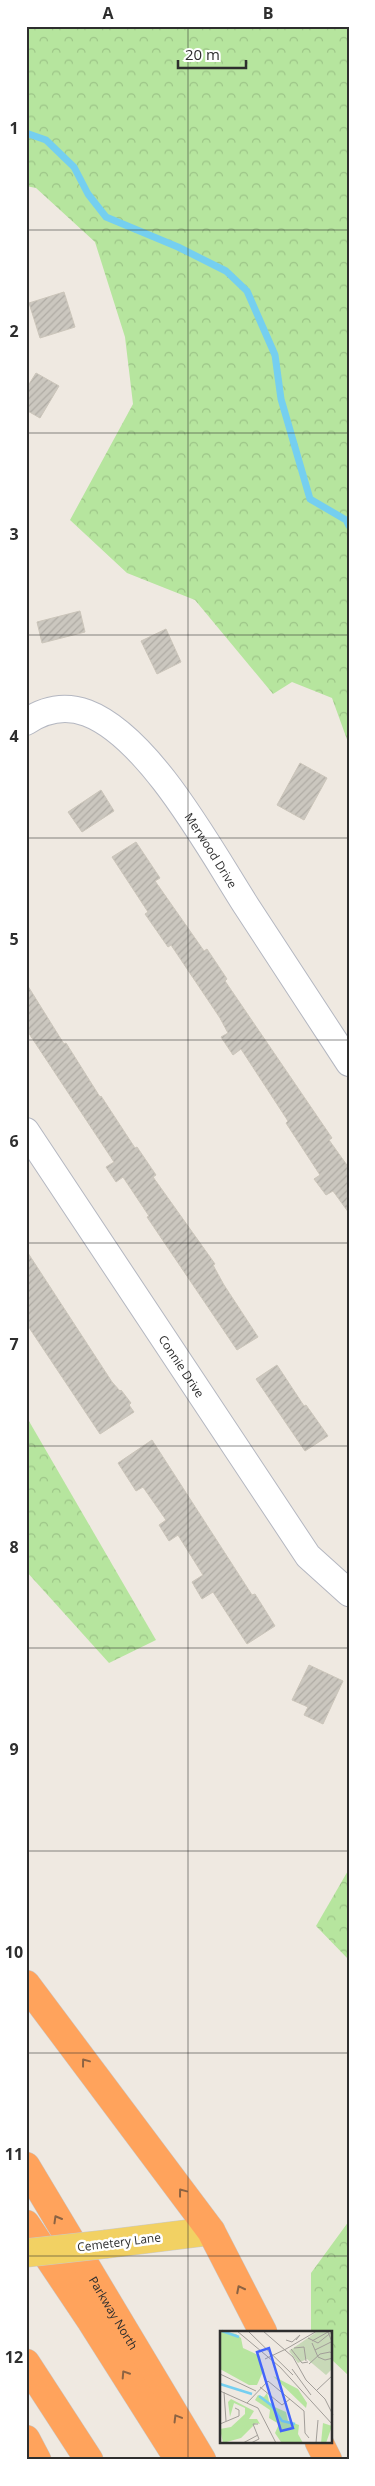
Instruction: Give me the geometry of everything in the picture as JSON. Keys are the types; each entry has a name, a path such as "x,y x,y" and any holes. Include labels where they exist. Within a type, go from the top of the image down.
{"highway":[{"path":"26,1984 211,2231 262,2331"},
{"name":"Parkway North","path":"26,2166 202,2460"},
{"path":"26,2224 96,2328 179,2460"},
{"path":"26,2363 89,2460"},
{"path":"26,2439 37,2460"},
{"path":"320,2444 328,2460"}],"main road":[{"name":"Cemetery Lane","path":"26,2253 211,2231"}],"street":[{"name":"Merwood Drive","path":"26,722 46,711 58,708 73,709 88,714 105,724 136,749 192,822 349,1063"},
{"name":"Connie Drive","path":"26,1131 308,1556 349,1592"}],"green space":[{"path":"26,26 349,26 349,745 332,698 292,682 273,694 195,600 127,573 70,520 133,404 125,337 95,242 36,188 26,186"},
{"path":"26,1416 156,1640 109,1663 26,1571"},
{"path":"349,1869 349,1960 316,1926"},
{"path":"349,2221 349,2376 332,2360 332,2331 311,2331 311,2273"}],"building":[{"path":"64,292 75,327 40,338 29,303"},
{"path":"36,373 59,386 40,418 26,410 26,389"},
{"path":"80,611 85,632 42,643 37,622"},
{"path":"166,629 181,662 157,674 141,641"},
{"path":"300,763 327,778 304,820 277,805"},
{"path":"101,790 114,811 82,832 68,812"},
{"path":"136,842 160,878 155,881 204,951 207,949 227,979 225,981 332,1138 329,1140 349,1168 349,1213 333,1191 326,1195 314,1179 320,1175 286,1123 288,1121 241,1049 233,1055 221,1037 228,1033 220,1018 171,945 168,947 145,914 148,912 112,857"},
{"path":"26,983 64,1044 66,1043 100,1097 156,1175 153,1177 215,1264 213,1265 224,1285 258,1337 237,1350 147,1217 149,1216 123,1177 116,1182 106,1167 114,1162 26,1029"},
{"path":"26,1250 112,1382 131,1403 129,1405 134,1412 100,1434 26,1323"},
{"path":"277,1365 304,1406 306,1405 328,1436 305,1451 256,1379"},
{"path":"152,1440 252,1595 255,1594 275,1626 247,1644 213,1592 202,1599 192,1582 203,1575 178,1535 169,1541 159,1525 166,1520 143,1487 136,1491 118,1463"},
{"path":"309,1665 343,1681 323,1724 304,1715 308,1707 292,1700"}],"waterway":[{"path":"26,133 46,140 74,167 88,194 106,217 178,247 226,271 247,291 275,355 281,399 310,499 346,520 349,526"}]}
